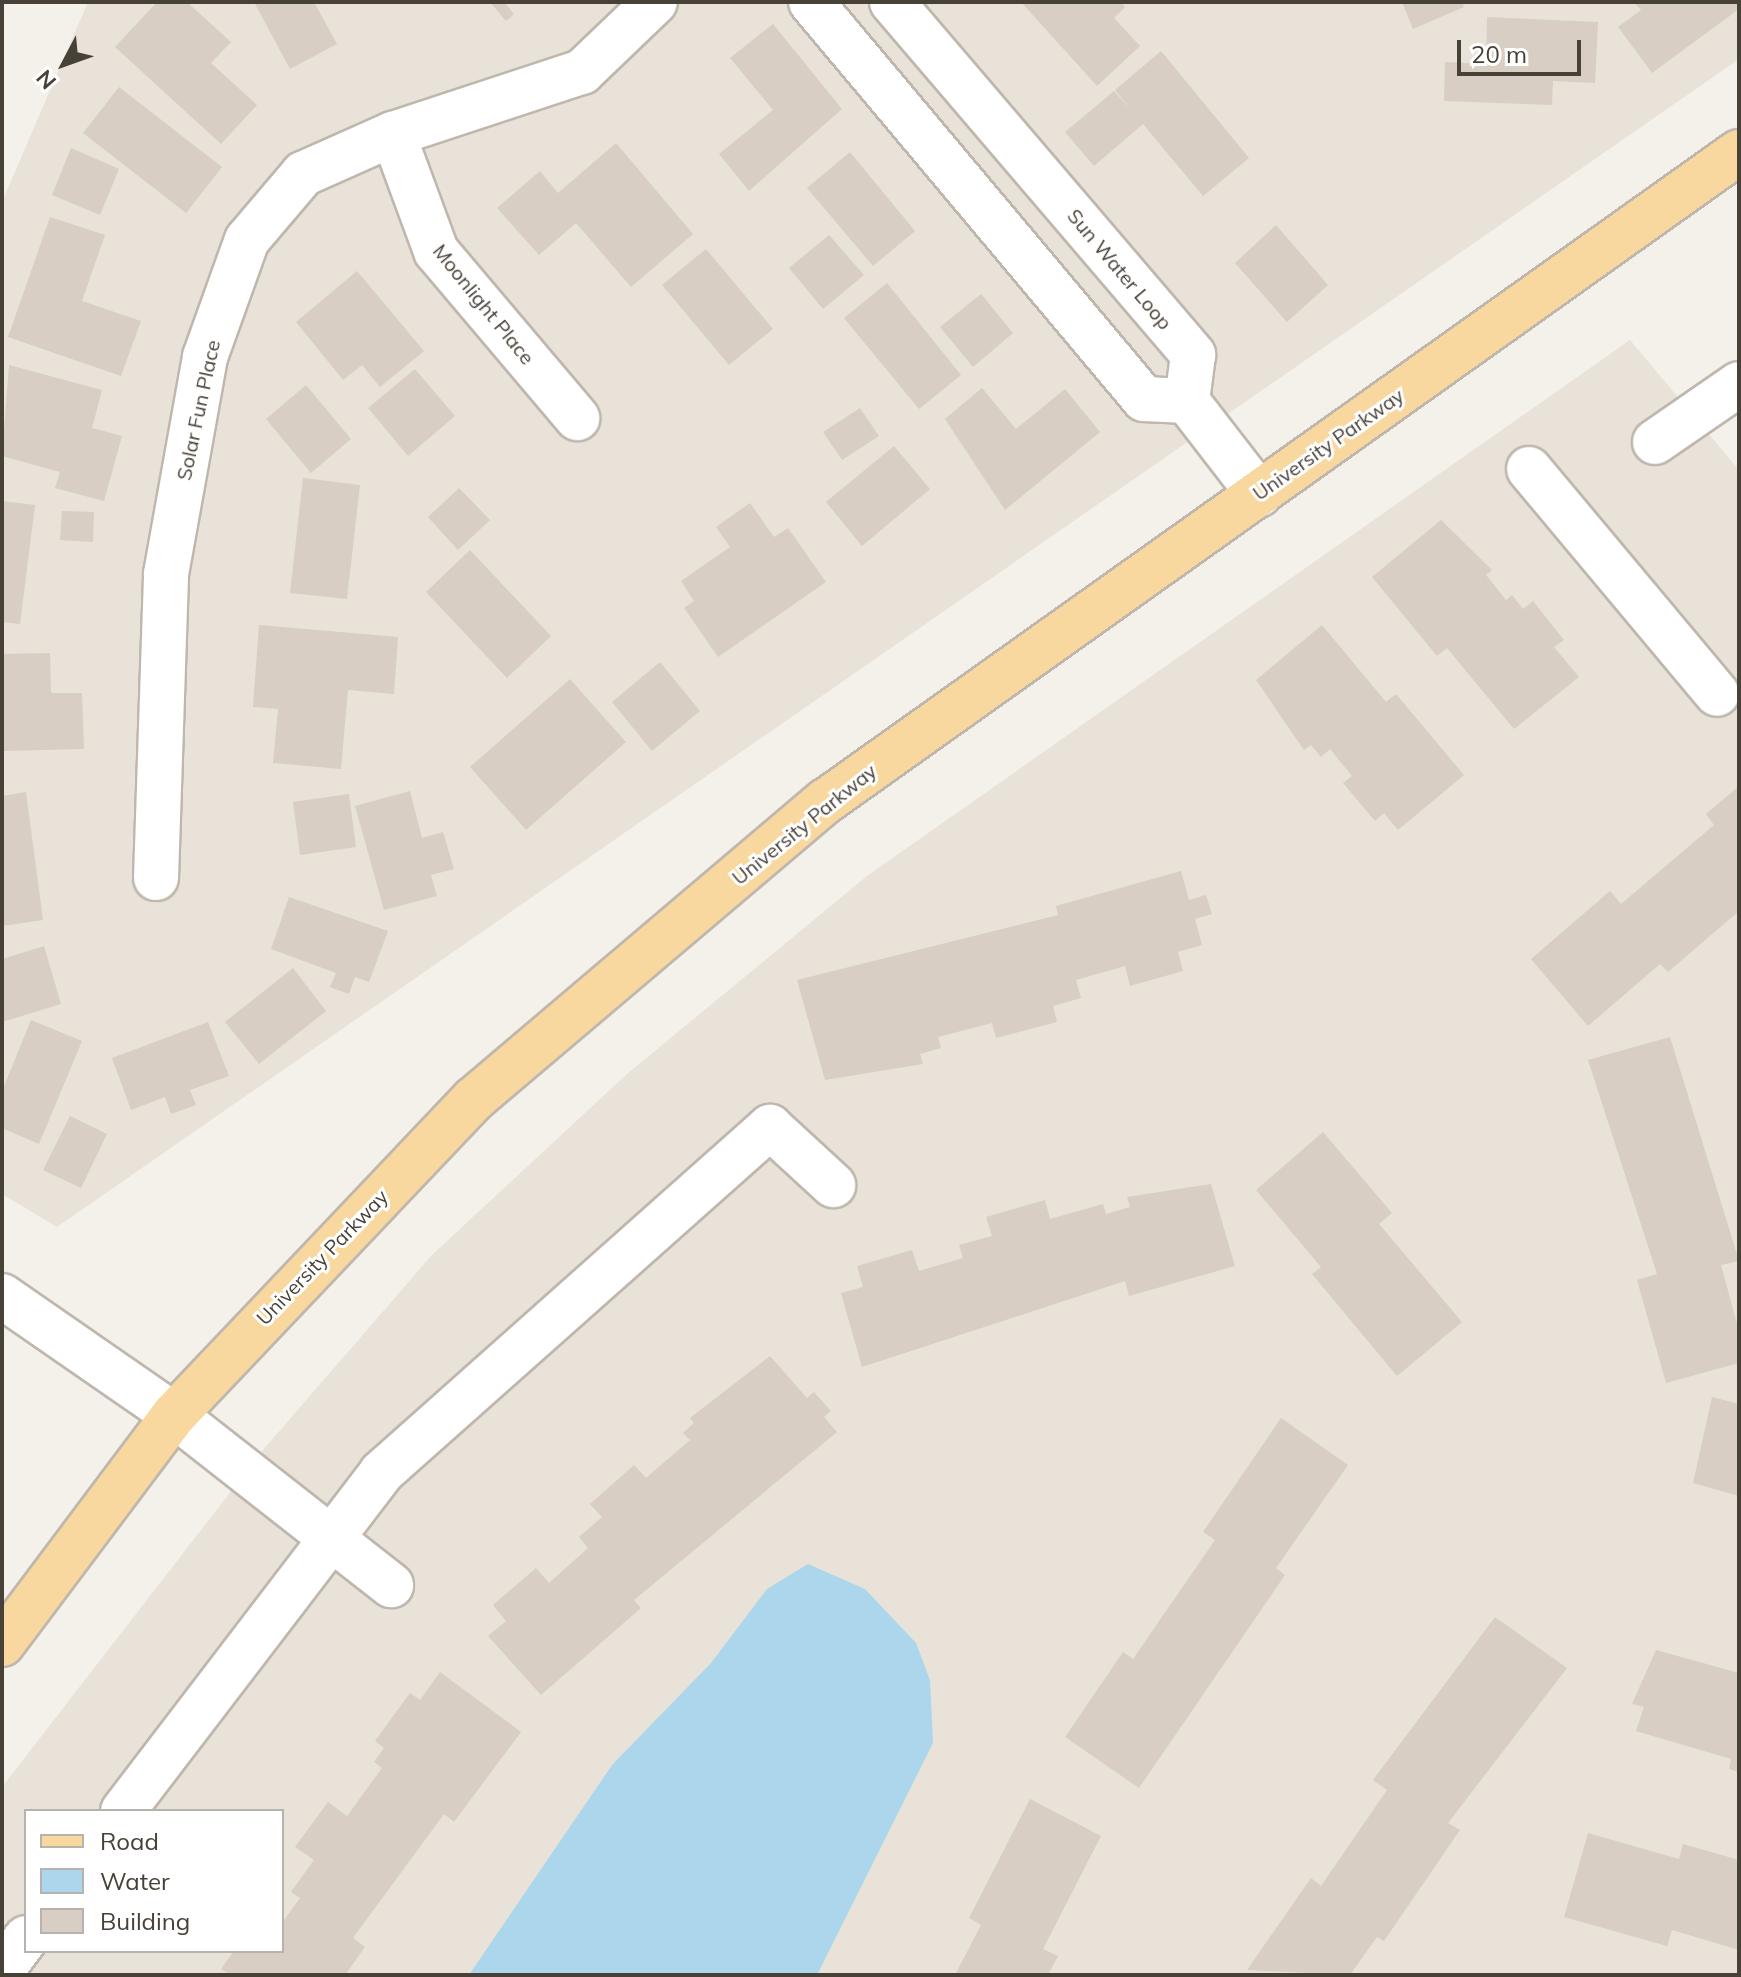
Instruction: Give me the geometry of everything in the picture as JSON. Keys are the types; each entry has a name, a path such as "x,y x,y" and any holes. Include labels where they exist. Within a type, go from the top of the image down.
{"main road":[{"name":"University Parkway","path":"2,1644 174,1415 474,1099 826,801 1739,152"}],"street":[{"name":"Solar Fun Place","path":"156,878 166,574 205,357 247,240 303,174 393,134 582,72 655,2"},
{"path":"811,2 1144,399 1187,401 1259,494"},
{"name":"Sun Water Loop","path":"892,2 1193,355 1187,401"},
{"name":"Moonlight Place","path":"393,134 436,251 577,418"},
{"path":"971,190 1018,147"},
{"path":"1655,442 1739,384"},
{"path":"1529,469 1717,694"},
{"path":"125,1809 381,1473 770,1127 833,1185"},
{"path":"2,1296 174,1415 391,1585"},
{"path":"2,1970 24,1941"}],"shaded area":[{"path":"88,2 1739,2 1739,59 57,1227 2,1194 2,202"},
{"path":"1630,340 1739,470 1739,1975 2,1975 2,1787 263,1450 432,1255 627,1074 867,876"}],"water":[{"path":"808,1564 865,1589 916,1643 930,1680 933,1743 817,1975 469,1975 612,1765 711,1663 767,1589"}],"building":[{"path":"157,2 187,2 231,42 211,63 257,105 221,144 115,47"},
{"path":"254,2 314,2 337,44 290,69"},
{"path":"490,2 504,2 514,14 506,21"},
{"path":"1021,2 1121,2 1125,7 1114,18 1140,46 1097,86"},
{"path":"1402,2 1462,2 1464,7 1413,29"},
{"path":"1634,2 1739,2 1739,9 1652,73 1618,27 1641,10"},
{"path":"1487,17 1598,22 1595,83 1553,81 1552,105 1444,101 1445,62 1486,64"},
{"path":"773,24 842,109 749,191 719,154 773,110 730,58"},
{"path":"1161,51 1249,158 1203,196 1143,124 1094,166 1065,132 1114,91 1132,111 1115,90"},
{"path":"119,87 222,167 186,213 83,133"},
{"path":"616,143 693,234 631,287 576,223 539,255 497,208 540,171 558,193"},
{"path":"71,148 119,169 100,215 52,195"},
{"path":"850,152 915,231 873,266 807,188"},
{"path":"50,217 105,235 82,301 141,321 121,376 8,337"},
{"path":"1276,225 1328,285 1287,322 1235,263"},
{"path":"829,235 864,275 823,309 789,268"},
{"path":"706,249 773,329 729,365 662,285"},
{"path":"357,271 424,351 380,387 362,365 343,380 296,322"},
{"path":"887,283 961,375 919,409 844,318"},
{"path":"981,294 1013,333 973,367 940,327"},
{"path":"9,365 102,390 92,428 122,436 104,501 55,488 60,472 2,456"},
{"path":"415,369 455,416 408,456 368,408"},
{"path":"306,385 351,439 311,473 266,419"},
{"path":"982,388 1016,429 1065,389 1100,432 1005,510 945,419"},
{"path":"860,408 879,436 842,460 823,432"},
{"path":"894,446 930,489 862,546 826,502"},
{"path":"303,478 360,485 347,599 290,593"},
{"path":"459,488 490,520 458,550 428,517"},
{"path":"2,501 35,505 20,624 2,622"},
{"path":"750,503 774,537 788,528 826,582 718,657 684,608 694,601 681,581 730,547 716,527"},
{"path":"62,511 94,512 93,542 60,540"},
{"path":"1441,520 1492,570 1486,575 1506,600 1512,595 1523,609 1533,601 1564,640 1554,647 1579,677 1514,729 1447,648 1437,656 1372,577"},
{"path":"470,550 551,636 507,678 426,592"},
{"path":"259,625 398,637 394,694 348,690 341,769 273,763 278,709 253,707"},
{"path":"1322,625 1386,702 1396,694 1464,775 1398,830 1384,813 1375,821 1343,783 1352,776 1330,749 1321,757 1311,745 1304,750 1256,680"},
{"path":"50,653 51,693 82,693 84,749 2,751 2,654"},
{"path":"660,662 700,711 652,751 612,702"},
{"path":"570,679 626,742 526,830 470,767"},
{"path":"1739,786 1739,911 1668,972 1660,964 1588,1026 1531,959 1610,891 1621,904 1714,825 1706,814"},
{"path":"410,791 422,838 443,832 454,869 431,875 437,896 384,910 355,806"},
{"path":"26,792 43,920 2,926 2,796"},
{"path":"349,794 356,847 300,855 293,802"},
{"path":"1181,871 1189,900 1206,895 1212,914 1195,919 1202,945 1178,952 1183,971 1130,986 1125,966 1076,980 1081,998 1053,1006 1057,1022 996,1038 992,1023 938,1037 941,1048 920,1054 923,1064 825,1080 797,980 1058,915 1056,906"},
{"path":"289,897 388,931 369,982 355,977 349,994 330,987 336,973 271,949"},
{"path":"44,946 61,1004 2,1022 2,959"},
{"path":"293,968 326,1011 259,1064 225,1022"},
{"path":"31,1020 82,1041 39,1144 2,1128 2,1091"},
{"path":"208,1022 229,1076 190,1090 196,1105 171,1114 165,1097 131,1110 112,1058"},
{"path":"1670,1037 1739,1261 1721,1265 1739,1331 1739,1363 1666,1383 1637,1280 1657,1274 1588,1060"},
{"path":"70,1116 107,1134 81,1188 43,1170"},
{"path":"1323,1132 1392,1213 1379,1224 1462,1322 1397,1376 1312,1274 1321,1267 1256,1190"},
{"path":"1211,1184 1235,1266 1129,1296 1125,1281 862,1367 841,1293 863,1287 857,1266 912,1250 919,1271 963,1258 959,1245 992,1236 986,1217 1045,1200 1050,1219 1103,1204 1106,1214 1130,1207 1127,1197"},
{"path":"770,1356 807,1398 814,1392 831,1411 824,1417 837,1432 634,1600 641,1608 541,1695 488,1636 506,1621 493,1605 536,1568 549,1583 588,1548 579,1537 602,1517 590,1504 634,1465 646,1478 690,1440 683,1433 694,1423 690,1418"},
{"path":"1712,1397 1739,1404 1739,1496 1693,1483"},
{"path":"1281,1418 1348,1465 1276,1568 1285,1575 1139,1788 1065,1737 1123,1652 1133,1659 1215,1540 1203,1532"},
{"path":"1495,1617 1567,1668 1448,1823 1460,1830 1384,1941 1377,1937 1350,1975 1247,1970 1311,1878 1321,1886 1387,1790 1373,1780"},
{"path":"1656,1650 1739,1673 1739,1772 1729,1769 1731,1759 1636,1731 1644,1707 1632,1704"},
{"path":"440,1672 521,1732 454,1822 444,1814 353,1938 365,1947 345,1975 230,1975 221,1969 233,1953 284,1953 284,1920 300,1898 291,1892 314,1860 295,1847 328,1802 347,1816 382,1768 374,1762 384,1748 375,1741 410,1693 420,1700"},
{"path":"1030,1799 1101,1836 1043,1949 1058,1956 1048,1975 955,1975 981,1925 969,1918"},
{"path":"1588,1833 1679,1859 1683,1844 1739,1860 1739,1950 1672,1930 1667,1946 1564,1917"}]}
